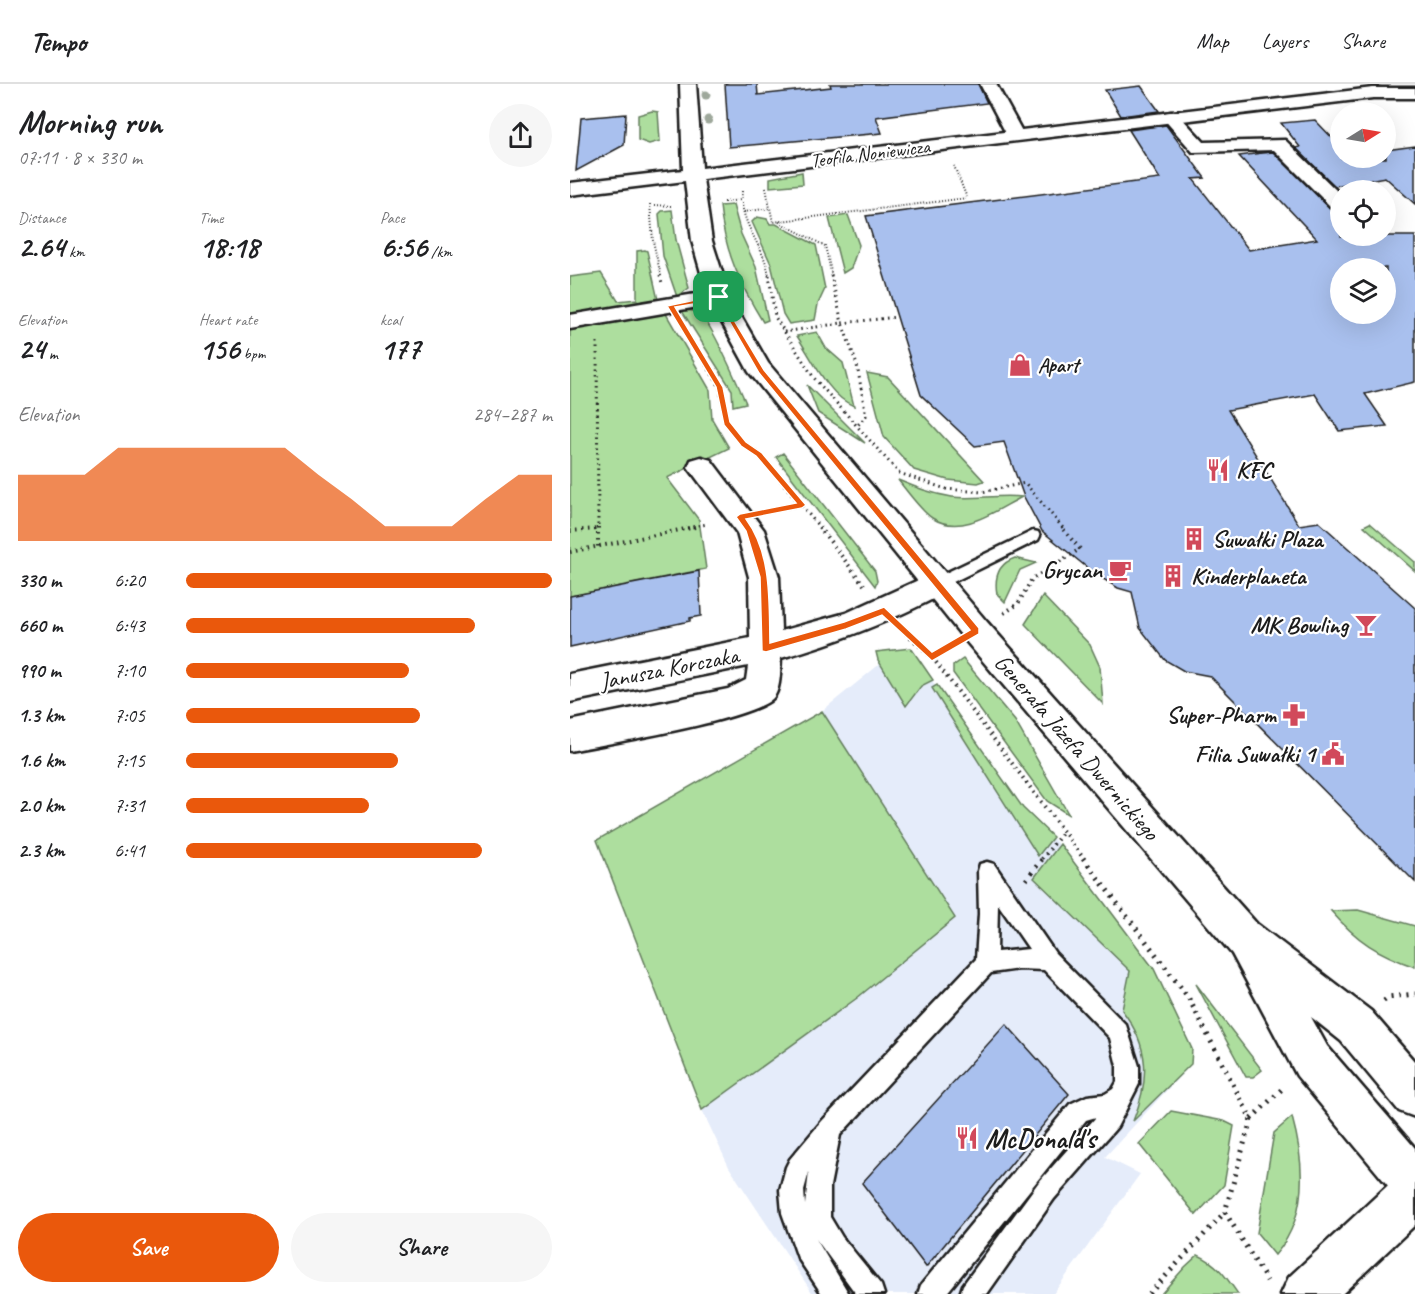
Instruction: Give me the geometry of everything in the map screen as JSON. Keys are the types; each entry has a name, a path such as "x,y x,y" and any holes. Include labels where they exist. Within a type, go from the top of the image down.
{"street":[{"name":"Generała Józefa Dwernickiego","path":"688,84 690,148 702,241 719,297 761,371 936,584 1243,938 1356,1026 1415,1095"},
{"path":"988,84 1015,135"},
{"name":"Teofila Noniewicza","path":"1373,93 1396,84"},
{"name":"Teofila Noniewicza","path":"570,189 1373,93 1415,93"},
{"path":"1171,117 1199,148 1279,144 1330,195"},
{"path":"570,322 719,297"},
{"path":"570,736 734,702 761,688 766,648 764,577 750,530 701,467"},
{"name":"Janusza Korczaka","path":"570,688 766,648 846,626 884,611 936,584"},
{"name":"Generała Józefa Dwernickiego","path":"1243,938 1312,1061 1415,1183"},
{"path":"1287,1289 1415,1193"}],"lane":[{"path":"936,584 1033,536"},
{"path":"837,1294 807,1249 794,1213 792,1190 798,1167 830,1129 986,963 989,914 987,871 1048,960 1119,1032 1128,1066 1128,1084 1109,1119 1046,1191 972,1294"},
{"path":"986,963 1019,959 1048,960"},
{"path":"930,1294 1078,1112 1087,1107 1108,1105 1120,1097"},
{"path":"830,1129 819,1179 818,1217 830,1240 872,1294"}],"path":[{"path":"744,212 770,208 773,222 968,198 951,158"},
{"path":"741,200 749,231 768,268 775,317 814,378 899,473 946,489 982,492 1025,483 1080,549 1032,579 1018,604 932,657"},
{"path":"650,204 653,242 660,277 670,306 720,387 726,423 743,444 759,454 802,505 884,611 932,657 1188,997 1251,1119 1225,1212 1149,1294"},
{"path":"778,221 825,246 842,323 857,365 866,416 857,426"},
{"path":"784,332 897,317"},
{"path":"597,318 598,547"},
{"path":"570,552 802,505"},
{"path":"570,531 598,529"},
{"path":"1009,902 1063,832"},
{"path":"1389,997 1415,994"},
{"path":"1225,1212 1287,1289"}],"shaded area":[{"path":"911,651 1023,808 1062,848 1155,973 1191,1064 1105,1157 1140,1174 1053,1294 813,1294 729,1167 702,1110 857,998 954,918 822,711 881,663"}],"green space":[{"path":"652,111 658,112 660,141 649,144 638,140 638,115"},
{"path":"802,172 803,184 770,187 770,178"},
{"path":"733,205 741,234 756,267 768,320 763,322 740,280 725,237 720,206"},
{"path":"672,210 676,240 689,288 677,297 663,256 659,214 662,211"},
{"path":"848,215 859,245 851,268 843,273 829,218"},
{"path":"757,217 767,219 770,224 776,224 816,245 825,289 818,304 815,320 789,324 783,314 771,264 752,222"},
{"path":"645,250 658,300 710,390 712,419 729,448 667,478 699,520 706,569 570,596 570,277 601,273 618,301 637,299 637,251"},
{"path":"682,311 695,312 705,319 746,403 733,406 732,390"},
{"path":"817,332 826,348 843,363 854,406 845,401 829,385 797,336"},
{"path":"867,373 888,377 984,481 978,483 948,480 914,470 884,437"},
{"path":"807,385 865,443 818,413"},
{"path":"783,453 875,571 877,581 875,586 776,457"},
{"path":"898,480 952,497 1022,497 978,520 955,525 943,523 923,511"},
{"path":"1370,523 1415,562 1415,571 1364,526"},
{"path":"1015,558 1036,563 1020,570 1005,602 997,594 998,572"},
{"path":"1043,596 1090,645 1100,667 1103,704 1025,624"},
{"path":"911,648 933,680 921,686 906,706 878,660 876,652"},
{"path":"963,659 1015,721 1069,815 1047,801 953,673 953,666"},
{"path":"937,685 1023,808 1053,837 1038,856 932,688"},
{"path":"822,711 955,918 857,998 702,1110 597,840"},
{"path":"1060,844 1154,969 1192,1049 1191,1064 1133,1121 1142,1091 1144,1064 1138,1037 1122,1010 1130,971 1034,878"},
{"path":"1358,910 1415,926 1415,967 1369,945 1350,931 1331,911"},
{"path":"1196,984 1262,1070 1253,1077 1246,1077"},
{"path":"1171,1111 1224,1121 1234,1126 1224,1185 1196,1215 1139,1144"},
{"path":"1292,1117 1300,1153 1299,1207 1286,1240 1275,1255 1257,1233 1274,1133"},
{"path":"1198,1255 1216,1267 1238,1294 1161,1294"}],"building":[{"path":"725,84 757,84 758,95 831,87 830,84 978,84 987,103 876,117 882,133 729,147"},
{"path":"1141,86 1159,111 1121,116 1105,90"},
{"path":"626,114 624,145 576,171 581,118"},
{"path":"1315,120 1330,136 1330,168 1396,168 1396,149 1415,146 1415,204 1396,187 1396,180 1388,180 1385,177 1330,181 1296,148 1300,147 1281,123"},
{"name":"Suwałki Plaza","path":"1166,125 1205,178 1193,179 1249,250 1317,239 1239,156 1273,152 1330,208 1330,246 1396,246 1396,236 1415,236 1415,382 1365,394 1387,426 1339,431 1315,394 1228,410 1299,525 1319,522 1415,608 1415,882 1210,676 1184,671 1165,660 1140,628 1132,592 1118,588 1095,574 1042,531 1024,497 1004,442 975,446 921,395 866,216 1160,179 1129,130"},
{"path":"699,571 701,616 690,618 690,621 570,647 570,596"},
{"name":"McDonald's","path":"1006,1024 1069,1094 926,1267 862,1183"}],"place":[{"name":"Apart","path":"1020,365"},
{"name":"KFC","path":"1218,470"},
{"name":"Suwałki Plaza","path":"1194,539"},
{"name":"Grycan","path":"1120,570"},
{"name":"Kinderplaneta","path":"1173,576"},
{"name":"MK Bowling","path":"1366,625"},
{"name":"Super-Pharm","path":"1294,715"},
{"name":"Filia Suwałki 1","path":"1333,754"},
{"name":"McDonald's","path":"967,1138"}],"route":[{"path":"719,297 761,371 804,426 976,631 932,657 884,611 846,626 766,648 764,577 750,530 740,517 802,505 759,454 743,444 726,423 720,387 670,306 719,297"}]}
